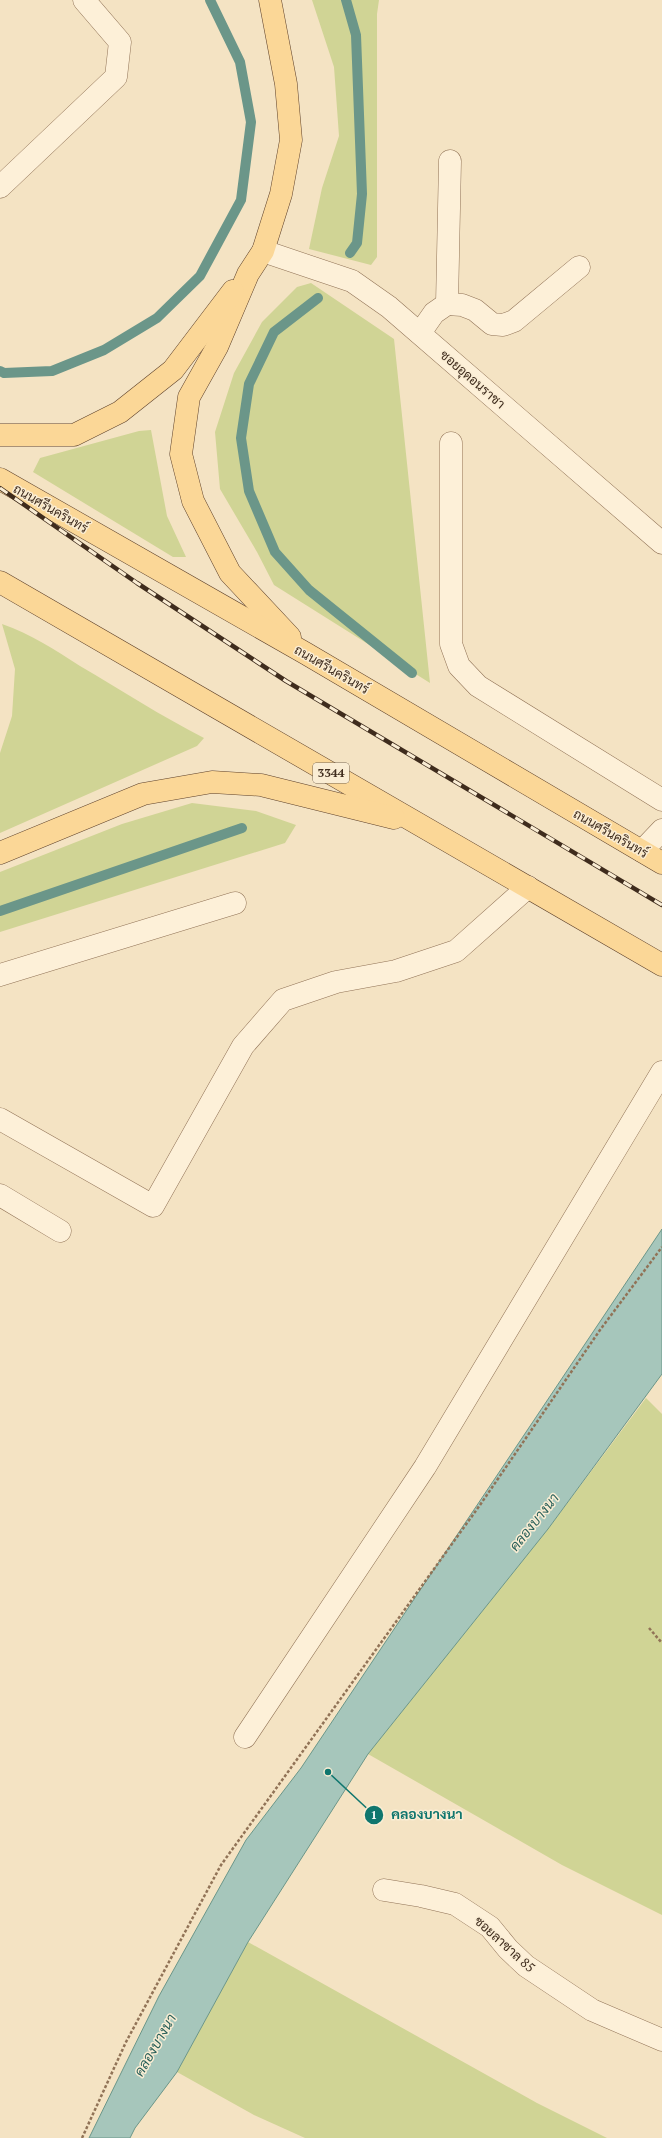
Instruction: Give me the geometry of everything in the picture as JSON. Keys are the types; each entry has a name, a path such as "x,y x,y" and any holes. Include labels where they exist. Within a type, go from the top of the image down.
{"main road":[{"path":"270,0 286,84 291,140 281,194 263,250 248,274 217,347 189,397 181,454 193,500 230,573 305,653"},
{"path":"0,435 74,435 120,412 173,370 224,301 248,274"},
{"name":"ถนนศรีนครินทร์","path":"0,479 305,653 662,862"},
{"name":"3344","path":"0,582 662,965"},
{"path":"0,853 143,794 212,782 262,785 420,824"}],"street":[{"path":"0,187 116,77 120,42 84,0"},
{"path":"447,304 450,160"},
{"name":"ซอยอุดอนราชา","path":"263,250 352,281 389,307 662,543"},
{"path":"420,334 434,313 447,304 462,305 475,310 492,324 503,325 514,321 579,266"},
{"path":"451,443 451,644 459,666 478,686 662,800"},
{"path":"642,851 662,830"},
{"path":"0,1119 153,1206 243,1046 283,1000 336,982 396,971 456,951 528,887"},
{"path":"0,975 236,903"},
{"path":"245,1736 425,1466 662,1072"},
{"path":"0,1195 60,1231"},
{"name":"ซอยลาซาล 85","path":"384,1890 421,1896 455,1904 490,1927 508,1949 526,1966 592,2010 662,2040"}],"path":[{"path":"82,2138 126,2042 221,1865 480,1505 600,1330 662,1247"},
{"path":"649,1628 662,1643"}],"green space":[{"path":"312,0 379,0 377,14 377,257 371,265 309,249 322,188 339,136 334,67"},
{"path":"311,283 394,339 430,683 274,585 257,552 220,489 215,432 234,373 262,322 297,287"},
{"path":"151,430 167,516 186,557 173,557 33,472 40,458 139,431"},
{"path":"2,624 42,643 157,712 204,738 197,746 0,833 0,753 12,716 15,669"},
{"path":"192,803 256,811 296,825 285,843 0,932 0,872 122,824"},
{"path":"646,1398 662,1414 662,1915 562,1865 368,1754 548,1529"},
{"path":"248,1942 537,2103 607,2138 305,2138 254,2115 177,2072"}],"water":[{"path":"662,1229 662,1374 548,1529 368,1754 248,1942 177,2072 135,2128 130,2138 89,2138 159,1996 246,1840 301,1768"}],"waterway":[{"path":"0,371 4,373 52,371 104,350 157,318 200,276 241,200 251,122 240,62 210,0"},
{"path":"346,0 356,35 362,194 357,243 350,253"},
{"path":"318,298 274,332 249,384 241,438 249,491 275,552 309,590 412,673"},
{"path":"0,911 242,828"}],"railway":[{"path":"0,488 137,583 286,681 662,905"}],"place":[{"name":"คลองบางนา","path":"328,1772"}]}
